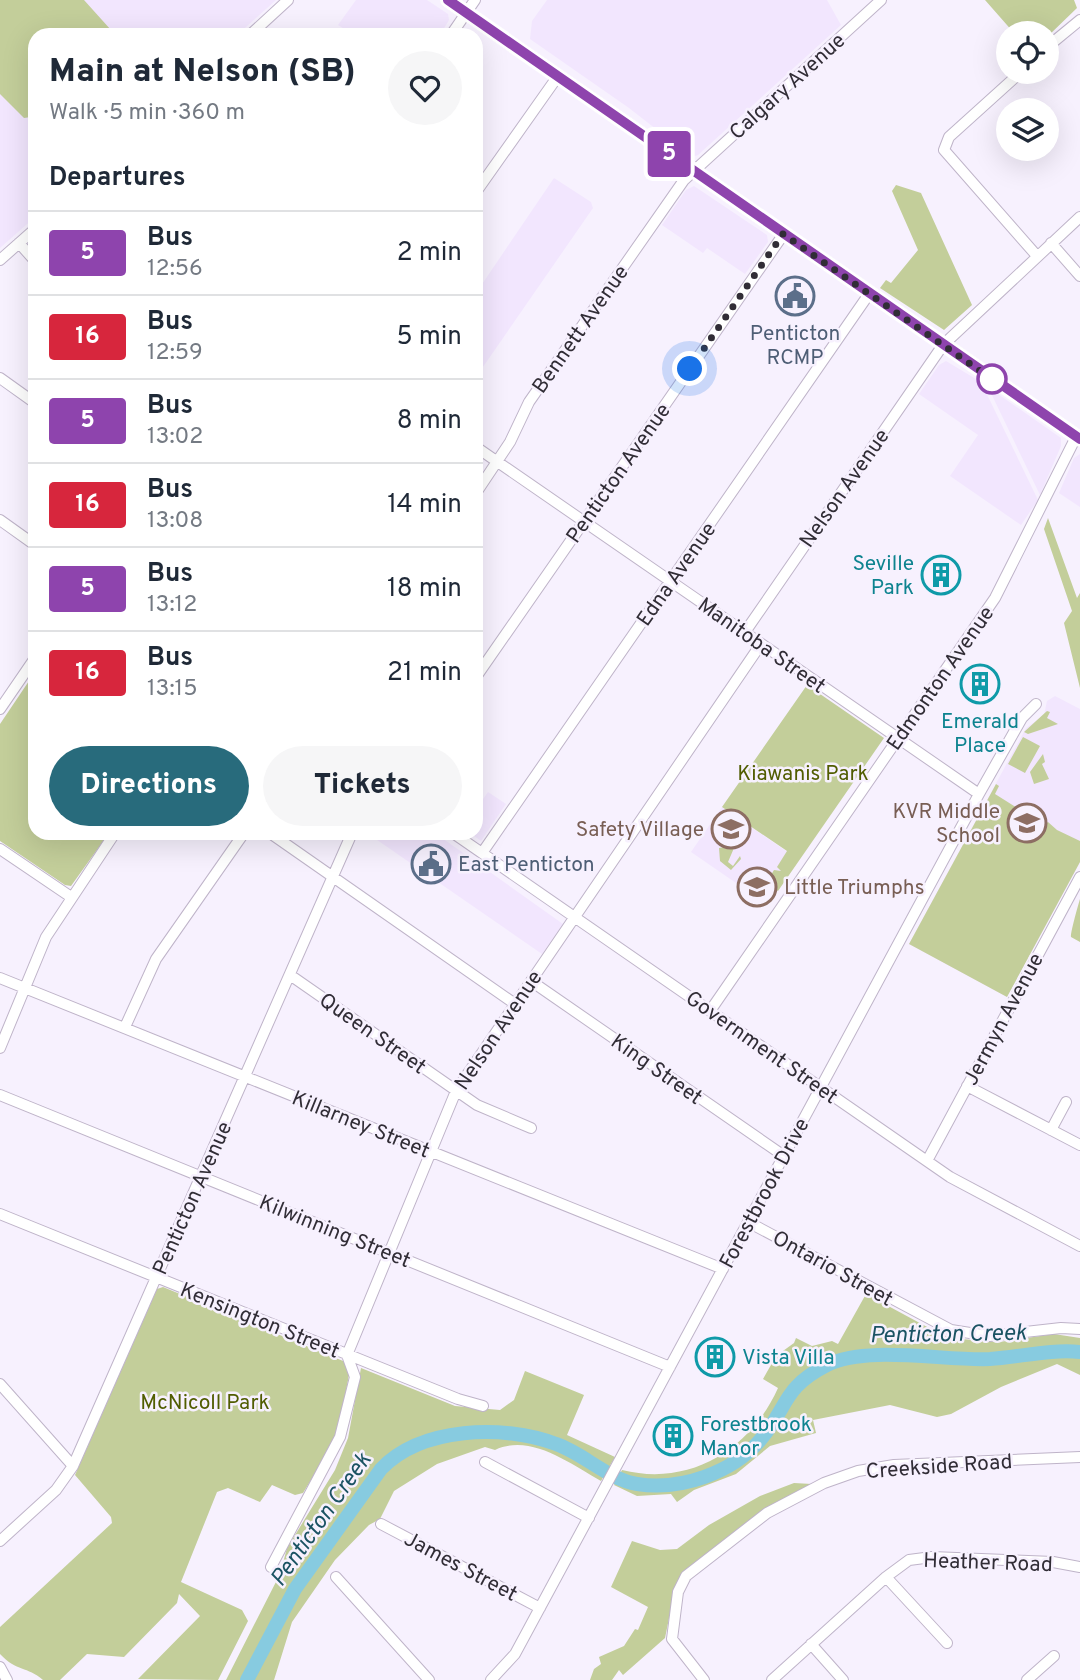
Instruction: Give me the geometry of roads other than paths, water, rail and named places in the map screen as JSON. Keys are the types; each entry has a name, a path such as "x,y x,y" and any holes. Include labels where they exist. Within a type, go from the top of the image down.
{"main road":[{"path":"448,0 1078,438"}],"street":[{"path":"258,28 288,0"},
{"path":"456,28 475,0"},
{"name":"Calgary Avenue","path":"693,172 881,0"},
{"path":"1059,37 1080,20"},
{"path":"483,182 558,76"},
{"path":"1007,84 949,137 944,150 1037,256"},
{"name":"Bennett Avenue","path":"483,483 519,428 529,402 684,180 693,172"},
{"name":"Nelson Avenue","path":"745,632 943,345 1080,216"},
{"name":"Penticton Avenue","path":"483,667 783,234"},
{"path":"0,260 28,235"},
{"path":"19,243 28,253"},
{"path":"1051,243 1080,276"},
{"name":"Edna Avenue","path":"482,853 869,294"},
{"path":"0,378 28,398"},
{"name":"Edmonton Avenue","path":"710,1011 995,598 1078,438"},
{"name":"Manitoba Street","path":"483,452 979,794"},
{"path":"0,520 28,540"},
{"name":"Nelson Avenue","path":"347,1355 456,1091 761,644"},
{"path":"0,709 28,672"},
{"name":"Forestbrook Drive","path":"491,1680 510,1662 979,794 1022,718 1036,704"},
{"path":"0,1048 47,937 110,840"},
{"path":"125,1027 156,959 239,840"},
{"path":"280,840 515,1004"},
{"name":"Penticton Avenue","path":"0,1541 55,1490 73,1466 349,840"},
{"name":"Government Street","path":"463,840 927,1161 970,1188 1079,1244"},
{"path":"0,849 71,897"},
{"name":"Jermyn Avenue","path":"927,1161 1080,877"},
{"name":"Queen Street","path":"290,975 477,1105 531,1128"},
{"name":"Killarney Street","path":"0,978 723,1269"},
{"name":"King Street","path":"531,981 784,1156"},
{"path":"967,1086 1080,1145"},
{"name":"Kilwinning Street","path":"0,1095 670,1367"},
{"path":"1051,1130 1066,1102"},
{"name":"Kensington Street","path":"0,1214 347,1355 458,1399 483,1406"},
{"name":"Ontario Street","path":"748,1222 951,1330 989,1336 1061,1328 1080,1329"},
{"path":"271,1567 340,1437 355,1377 347,1355"},
{"path":"0,1384 73,1466"},
{"name":"Creekside Road","path":"704,1680 671,1639 678,1592 686,1576 767,1513 835,1478 894,1465 1080,1457"},
{"path":"485,1462 589,1518"},
{"name":"James Street","path":"382,1524 540,1608"},
{"name":"Heather Road","path":"886,1577 909,1560 932,1558 1053,1562 1080,1567"},
{"path":"336,1577 429,1680"},
{"path":"772,1680 886,1577 947,1643"},
{"path":"811,1644 843,1680"},
{"path":"1027,1680 1054,1656"},
{"path":"0,1667 8,1679"}],"waterway":[{"name":"Penticton Creek","path":"247,1680 295,1589 381,1469 398,1455 418,1445 440,1437 464,1433 512,1434 566,1448 627,1482 671,1485 705,1477 736,1461 761,1439 802,1382 812,1373 844,1359 884,1355 990,1359 1047,1352 1080,1352"}],"place":[{"name":"Penticton RCMP","path":"795,296"},
{"name":"Seville Park","path":"941,575"},
{"name":"Emerald Place","path":"980,684"},
{"name":"KVR Middle School","path":"1027,823"},
{"name":"Safety Village","path":"731,829"},
{"name":"East Penticton","path":"431,864"},
{"name":"Little Triumphs","path":"757,887"},
{"name":"Vista Villa","path":"715,1357"},
{"name":"Forestbrook Manor","path":"673,1436"}],"park label":[{"name":"Kiawanis Park","path":"803,773"},
{"name":"McNicoll Park","path":"205,1402"}]}
